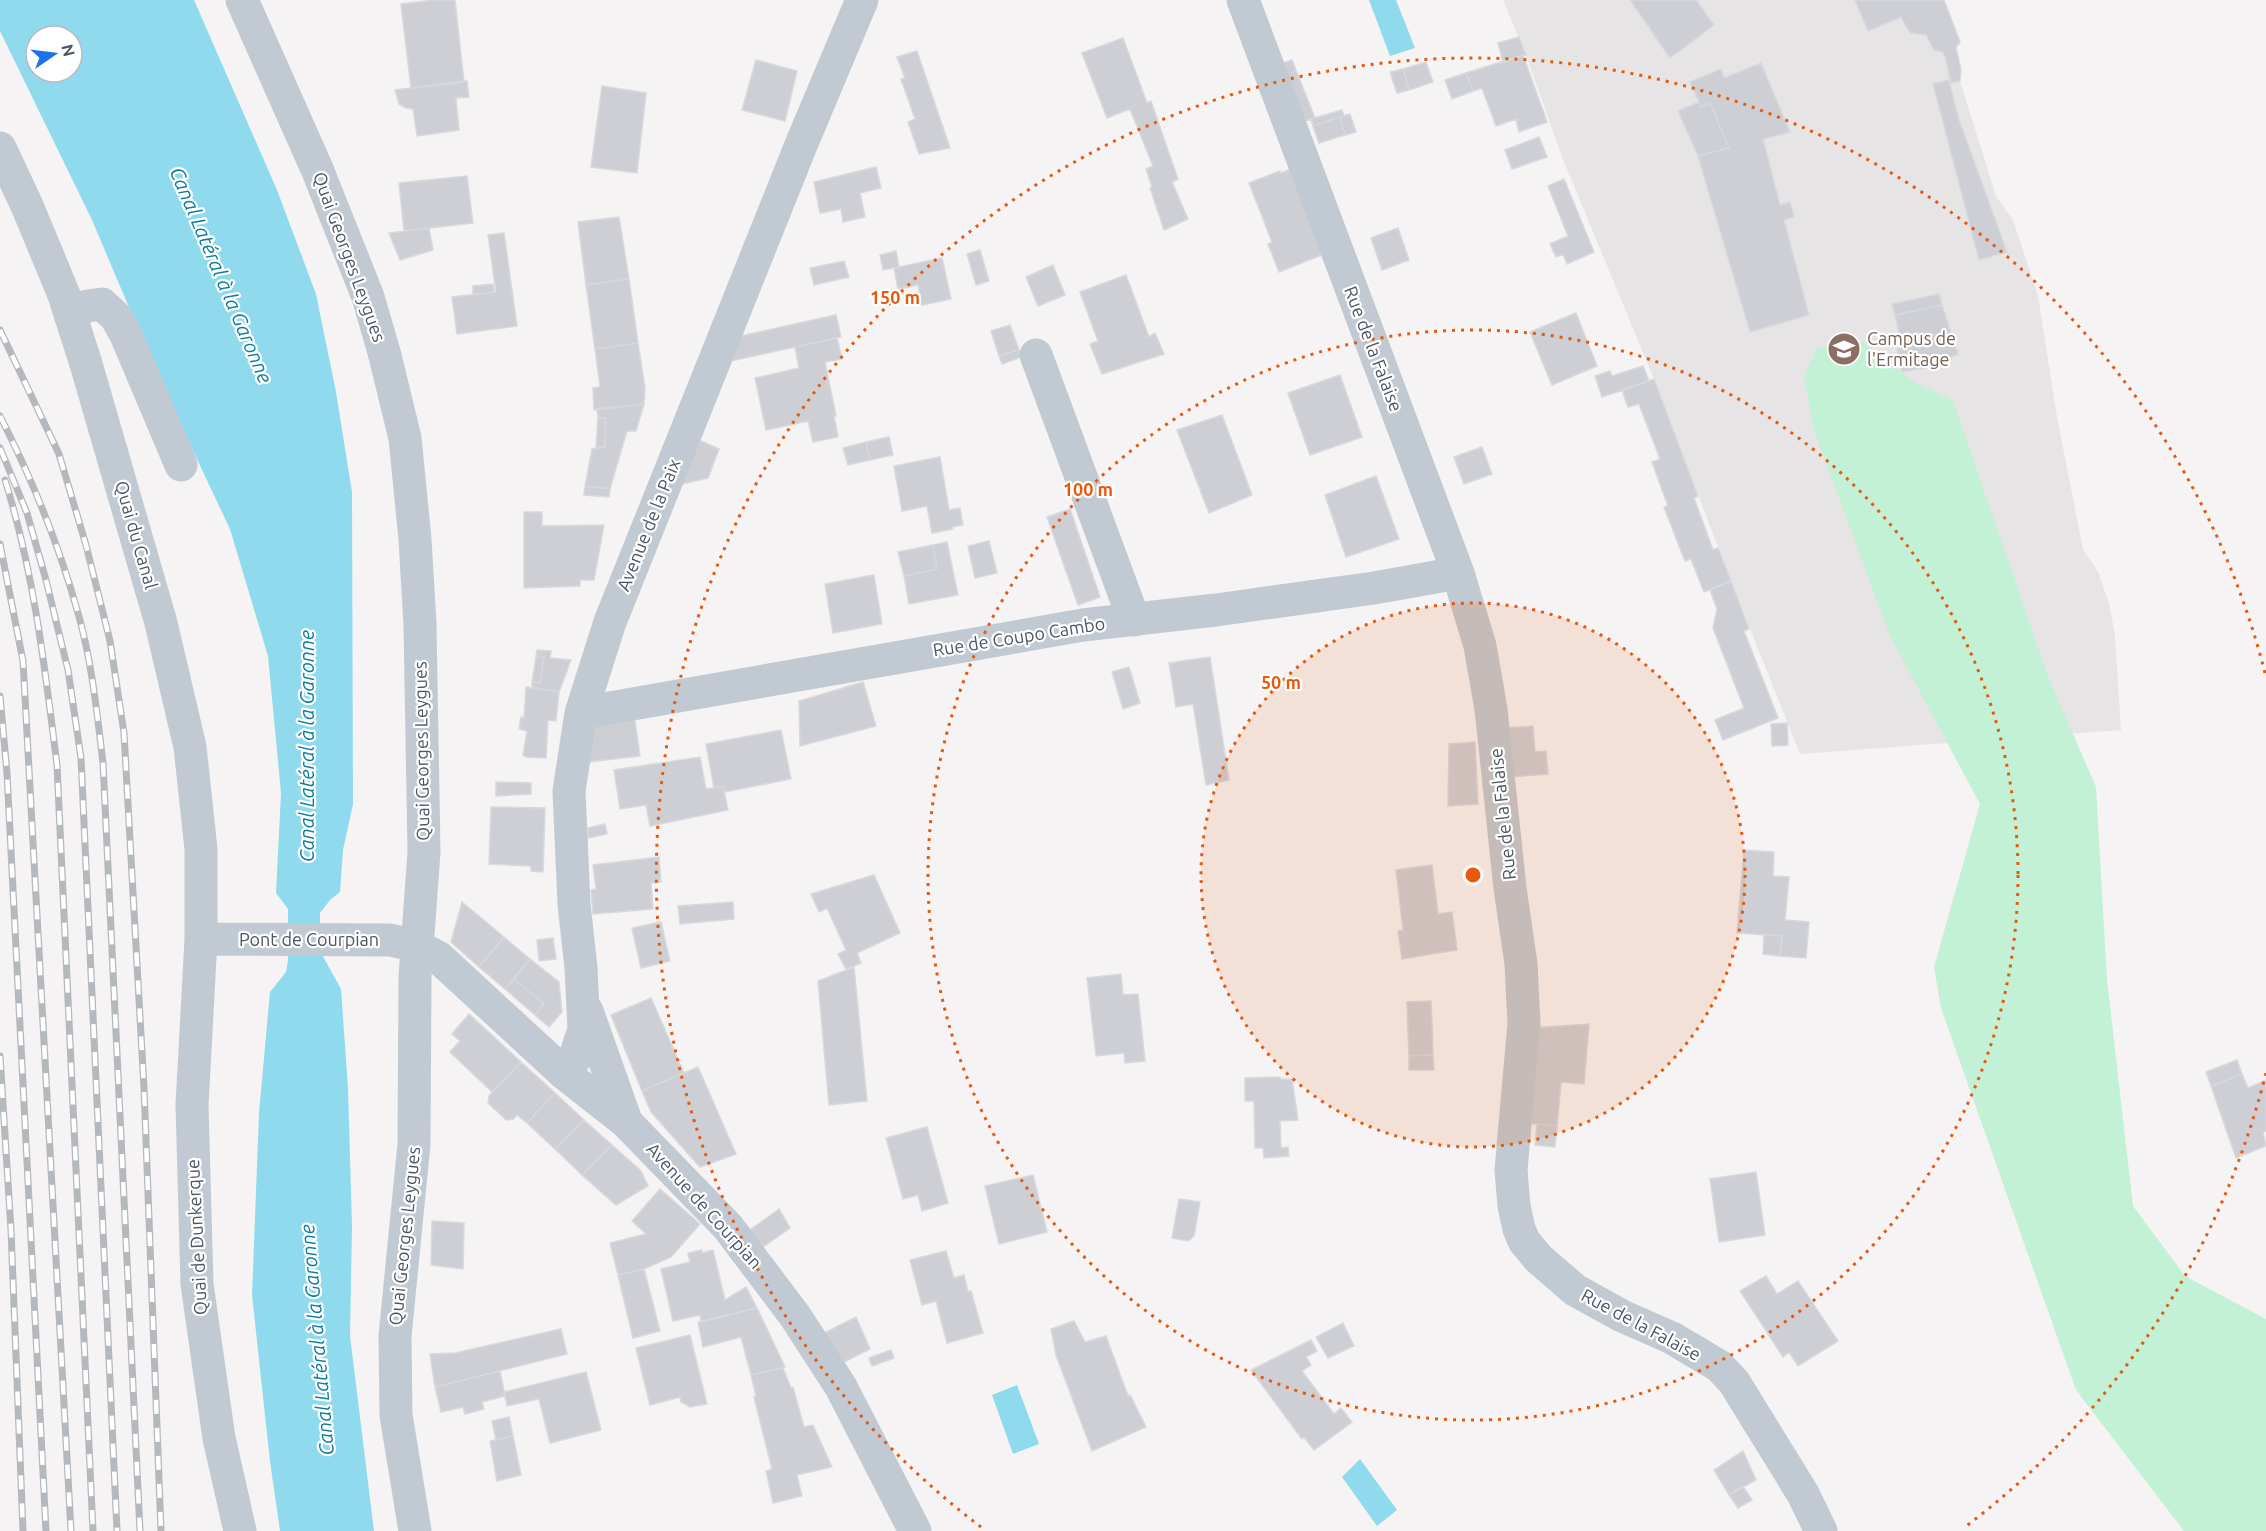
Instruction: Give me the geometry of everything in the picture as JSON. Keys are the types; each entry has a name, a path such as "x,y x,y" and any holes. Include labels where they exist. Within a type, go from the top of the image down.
{"street":[{"name":"Quai Georges Leygues","path":"242,0 317,169 368,297 405,438 415,540 420,625 424,852 421,917 403,943 414,1144 395,1336 396,1415 415,1531"},
{"name":"Avenue de la Paix","path":"565,1074 582,1042 584,1029 581,968 574,904 569,791 581,713 615,612 801,145 862,0"},
{"name":"Rue de la Falaise","path":"1243,0 1458,573 1480,646 1491,709 1510,888 1521,964 1524,1023 1510,1170 1519,1229 1524,1241 1539,1259 1575,1290 1622,1316 1671,1338 1719,1366 1734,1382 1785,1463 1821,1531"},
{"name":"Quai du Canal","path":"0,148 33,219 70,315 161,623 190,747 213,939"},
{"path":"70,315 87,306 102,304 116,317 126,335 181,465"},
{"path":"1036,355 1134,620"},
{"name":"Rue de Coupo Cambo","path":"581,713 1083,625 1216,610 1374,588 1458,573"},
{"name":"Pont de Courpian","path":"213,939 403,943"},
{"name":"Quai de Dunkerque","path":"213,939 192,1105 196,1284 219,1438 240,1531"},
{"name":"Avenue de Courpian","path":"403,943 438,957 565,1074 626,1122 728,1227 795,1316 851,1404 915,1531"},
{"path":"583,998 626,1122"}],"shaded area":[{"name":"Campus de l'Ermitage","path":"1503,0 1944,0 1960,42 1956,47 1961,70 1960,81 1996,196 2013,220 2038,296 2057,417 2083,549 2098,572 2109,603 2115,636 2121,730 1800,754 1654,379 1562,157 1526,55"}],"green space":[{"path":"1862,342 1914,382 1953,400 2047,674 2096,787 2107,980 2133,1206 2185,1276 2266,1319 2266,1531 2184,1531 2076,1390 1941,1008 1934,967 1980,804 1889,634 1813,427 1804,376 1817,348"}],"water":[{"name":"Canal Latéral à la Garonne","path":"0,0 194,0 277,190 316,294 336,392 352,492 353,804 343,850 340,892 320,913 320,951 341,989 348,1088 352,1226 350,1336 374,1531 280,1531 270,1461 252,1295 259,1113 270,992 286,972 288,909 276,893 281,793 268,656 230,529 161,383 92,220 26,84 84,84 84,24 24,24 24,80 0,31"},
{"path":"1369,0 1396,0 1415,48 1390,56"},
{"path":"1017,1385 1039,1444 1013,1454 992,1395"},
{"path":"1360,1459 1397,1510 1377,1526 1342,1477"}],"building":[{"path":"455,0 464,82 411,88 401,4"},
{"path":"1630,0 1696,0 1714,25 1670,58"},
{"path":"1855,0 1944,0 1960,42 1956,47 1961,70 1960,81 1951,83 1942,52 1934,50 1926,35 1910,33 1901,17 1868,31"},
{"path":"1519,37 1526,55 1503,62 1498,43"},
{"path":"1123,38 1147,103 1151,101 1178,179 1172,182 1188,219 1164,230 1146,169 1153,166 1130,109 1107,118 1082,53"},
{"path":"917,51 950,148 919,154 908,122 915,119 901,79 905,78 897,57"},
{"path":"1523,55 1547,122 1519,132 1516,119 1496,126 1482,88 1473,91 1466,73"},
{"path":"756,60 797,71 785,121 742,110"},
{"path":"1292,60 1315,118 1294,124 1272,67"},
{"path":"1426,62 1433,82 1409,90 1403,69"},
{"path":"1761,63 1790,132 1763,139 1780,205 1790,202 1794,217 1784,220 1809,315 1750,332 1698,156 1729,148 1710,103 1701,107 1690,82 1721,69 1724,78"},
{"path":"1403,69 1409,90 1397,93 1390,72"},
{"path":"1466,73 1473,91 1452,99 1445,80"},
{"path":"1949,80 1958,117 2007,252 1979,260 1933,84"},
{"path":"467,81 469,97 456,98 459,130 417,136 413,109 399,104 395,90"},
{"path":"602,86 646,93 637,173 591,167"},
{"path":"1699,102 1701,107 1710,103 1729,148 1698,156 1678,111"},
{"path":"1342,110 1344,116 1350,114 1356,132 1345,135 1340,117 1313,126 1311,119"},
{"path":"1340,117 1345,135 1319,143 1313,126"},
{"path":"1539,137 1547,157 1512,169 1505,150"},
{"path":"876,167 881,188 860,193 865,217 843,222 841,209 820,213 814,182"},
{"path":"1291,169 1324,254 1279,272 1268,244 1272,242 1249,183"},
{"path":"467,176 473,223 404,231 399,183"},
{"path":"1564,179 1594,252 1567,264 1563,254 1556,257 1550,244 1568,236 1548,186"},
{"path":"619,217 629,279 586,285 578,222"},
{"path":"429,228 433,250 400,260 389,233"},
{"path":"1398,228 1409,260 1382,270 1371,238"},
{"path":"504,233 517,326 457,334 452,297 496,292 488,235"},
{"path":"980,250 989,281 976,285 967,254"},
{"path":"896,251 899,267 883,270 880,255"},
{"path":"942,258 951,299 922,305 918,285 898,289 894,268"},
{"path":"844,261 849,277 814,285 810,268"},
{"path":"1053,265 1065,295 1038,306 1026,277"},
{"path":"1126,275 1149,337 1155,333 1164,354 1102,374 1090,344 1098,341 1080,292"},
{"path":"629,279 638,343 595,349 586,285"},
{"path":"493,284 494,292 473,295 473,286"},
{"path":"1939,294 1942,305 1895,315 1892,304"},
{"path":"1942,305 1958,354 1930,367 1902,372 1897,349 1902,348 1895,315"},
{"path":"1576,313 1597,366 1552,385 1530,332"},
{"path":"836,315 841,337 731,361 741,336"},
{"path":"1010,325 1019,350 999,356 991,331"},
{"path":"837,338 842,359 825,362 838,437 813,442 808,421 766,430 755,378 799,368 795,347"},
{"path":"638,343 645,388 644,404 594,410 593,388 600,387 595,349"},
{"path":"1019,350 1021,357 1002,364 999,356"},
{"path":"1643,366 1649,381 1602,397 1595,376 1610,371 1612,376"},
{"path":"1340,375 1362,437 1310,455 1288,393"},
{"path":"1654,379 1698,496 1694,498 1713,550 1718,548 1731,581 1704,592 1691,559 1685,561 1664,507 1668,506 1652,462 1660,459 1639,404 1628,407 1622,390"},
{"path":"644,404 636,431 627,431 610,489 585,486 592,449 605,447 605,418 598,418 597,409"},
{"path":"1222,415 1252,495 1209,513 1177,430"},
{"path":"598,418 605,418 605,447 596,448"},
{"path":"889,437 893,455 870,460 866,442"},
{"path":"699,440 719,449 708,478 682,484"},
{"path":"866,442 870,460 848,465 843,448"},
{"path":"1482,447 1492,474 1464,484 1454,457"},
{"path":"940,457 949,510 960,508 963,525 932,533 927,506 902,511 894,466"},
{"path":"1376,476 1399,539 1346,557 1325,495"},
{"path":"585,486 610,489 609,497 584,495"},
{"path":"1070,509 1100,597 1078,605 1047,517"},
{"path":"524,512 542,512 542,526 604,525 594,580 580,580 580,586 524,588"},
{"path":"989,541 997,573 975,578 968,546"},
{"path":"947,542 958,595 909,604 904,576 937,569 933,545"},
{"path":"933,545 937,569 904,576 898,552"},
{"path":"874,575 882,624 833,633 825,584"},
{"path":"1731,581 1749,629 1744,631 1778,718 1723,740 1715,720 1744,708 1713,628 1717,609 1710,590"},
{"path":"537,650 551,651 550,658 571,660 559,692 532,688 532,682 540,683 544,657 536,657"},
{"path":"536,657 544,657 540,683 532,682"},
{"path":"1210,657 1229,780 1206,785 1193,704 1176,707 1169,663"},
{"path":"1129,667 1140,703 1123,709 1112,672"},
{"path":"863,682 876,726 800,746 799,701"},
{"path":"526,687 559,692 556,721 548,720 546,758 523,755 527,731 519,729 521,717 524,718"},
{"path":"634,714 640,756 589,762 596,720"},
{"path":"1787,723 1788,745 1772,746 1771,724"},
{"path":"1533,726 1535,752 1546,751 1548,774 1509,777 1505,728"},
{"path":"781,730 791,779 724,792 723,786 714,788 706,744"},
{"path":"1475,742 1478,804 1448,806 1449,744"},
{"path":"700,757 706,789 723,786 728,810 650,826 646,805 620,809 614,770"},
{"path":"496,782 531,783 531,794 496,796"},
{"path":"491,807 545,808 543,872 531,871 531,866 489,864"},
{"path":"605,824 607,834 588,838 588,828"},
{"path":"1744,850 1774,852 1773,876 1789,877 1785,920 1809,922 1806,958 1780,956 1782,936 1737,933"},
{"path":"659,857 661,882 651,883 653,909 593,914 591,890 596,889 593,865"},
{"path":"1432,865 1438,914 1452,912 1457,950 1402,959 1398,931 1403,930 1396,870"},
{"path":"874,875 900,933 857,953 861,963 846,969 838,954 846,950 827,908 819,912 811,894"},
{"path":"462,902 504,937 479,967 451,942"},
{"path":"733,902 734,919 680,924 678,906"},
{"path":"661,922 670,961 641,968 632,928"},
{"path":"1764,935 1782,936 1780,956 1763,954"},
{"path":"504,937 530,959 505,989 479,967"},
{"path":"553,938 556,959 539,961 537,940"},
{"path":"530,959 559,982 562,1012 549,1027 535,1015 544,1004 514,979"},
{"path":"854,967 867,1101 829,1105 818,981"},
{"path":"1121,974 1123,995 1138,994 1145,1061 1125,1063 1124,1053 1096,1056 1087,978"},
{"path":"514,979 544,1004 535,1015 505,989"},
{"path":"651,998 684,1073 642,1091 611,1015"},
{"path":"1431,1001 1433,1055 1409,1056 1407,1002"},
{"path":"469,1014 521,1062 492,1092 450,1052 460,1041 452,1034"},
{"path":"1589,1024 1584,1084 1561,1082 1557,1126 1525,1123 1533,1028"},
{"path":"1433,1055 1434,1070 1409,1070 1409,1056"},
{"path":"2237,1060 2242,1074 2211,1086 2206,1072"},
{"path":"521,1062 555,1093 527,1123 517,1115 513,1119 506,1120 488,1103 489,1096"},
{"path":"698,1067 736,1154 700,1167 651,1112 642,1091"},
{"path":"2242,1074 2248,1088 2266,1080 2266,1131 2263,1132 2266,1146 2236,1158 2211,1086"},
{"path":"1280,1077 1281,1079 1292,1079 1298,1120 1280,1121 1281,1148 1288,1147 1289,1156 1264,1158 1263,1148 1255,1148 1254,1101 1245,1101 1245,1078"},
{"path":"555,1093 584,1120 555,1149 527,1123"},
{"path":"584,1120 612,1145 582,1175 555,1149"},
{"path":"1537,1124 1557,1126 1555,1147 1535,1145"},
{"path":"927,1127 948,1203 922,1211 918,1195 903,1199 886,1138"},
{"path":"612,1145 641,1171 648,1186 616,1205 582,1175"},
{"path":"1756,1172 1765,1235 1719,1242 1710,1179"},
{"path":"1033,1175 1047,1232 999,1244 985,1186"},
{"path":"660,1189 700,1224 671,1257 644,1269 618,1275 610,1243 646,1234 632,1221"},
{"path":"1179,1199 1200,1202 1194,1236 1188,1241 1172,1238"},
{"path":"779,1209 790,1228 763,1247 750,1230"},
{"path":"432,1221 464,1223 463,1269 431,1265"},
{"path":"702,1250 702,1253 713,1250 725,1300 746,1287 757,1308 701,1322 700,1315 673,1321 661,1269 690,1262 688,1253"},
{"path":"946,1251 954,1278 964,1275 983,1333 947,1343 936,1301 922,1305 910,1260"},
{"path":"644,1269 660,1331 633,1338 618,1275"},
{"path":"1766,1276 1777,1294 1798,1281 1838,1341 1798,1366 1789,1352 1783,1357 1740,1291"},
{"path":"757,1308 785,1367 751,1375 741,1337 703,1347 698,1322"},
{"path":"856,1317 870,1349 844,1362 824,1333"},
{"path":"1074,1321 1085,1342 1106,1336 1128,1396 1130,1395 1146,1427 1092,1451 1056,1355 1051,1329"},
{"path":"1343,1323 1354,1346 1328,1358 1316,1337"},
{"path":"561,1329 567,1354 435,1387 430,1354 455,1353"},
{"path":"690,1335 707,1404 690,1407 681,1402 680,1397 650,1405 636,1348"},
{"path":"1311,1340 1317,1351 1306,1357 1311,1365 1302,1371 1334,1414 1341,1408 1352,1422 1314,1450 1304,1437 1302,1439 1251,1370"},
{"path":"891,1350 894,1358 872,1366 869,1358"},
{"path":"783,1368 791,1388 793,1387 804,1427 813,1425 832,1467 797,1475 802,1496 773,1503 766,1471 772,1469 754,1397 756,1396 751,1375"},
{"path":"500,1371 505,1396 482,1402 484,1409 465,1414 463,1407 441,1412 435,1387"},
{"path":"586,1372 601,1430 550,1443 539,1399 507,1406 504,1392"},
{"path":"509,1417 513,1436 496,1440 492,1421"},
{"path":"513,1436 521,1475 497,1481 490,1441"},
{"path":"1743,1451 1756,1480 1729,1495 1714,1470"},
{"path":"1743,1486 1752,1500 1738,1508 1729,1495"}],"railway":[{"path":"0,330 59,454 86,545 110,641 124,733 144,1088 161,1531"},
{"path":"0,416 44,513 71,588 87,650 99,725 103,763 140,1531"},
{"path":"0,448 27,513 46,580 68,670 81,758 117,1531"},
{"path":"5,480 31,585 57,765 93,1531"},
{"path":"0,544 23,661 71,1531"},
{"path":"0,696 7,773 46,1531"},
{"path":"0,1056 11,1230 23,1531"}],"place":[{"name":"Campus de l'Ermitage","path":"1844,349"}]}
